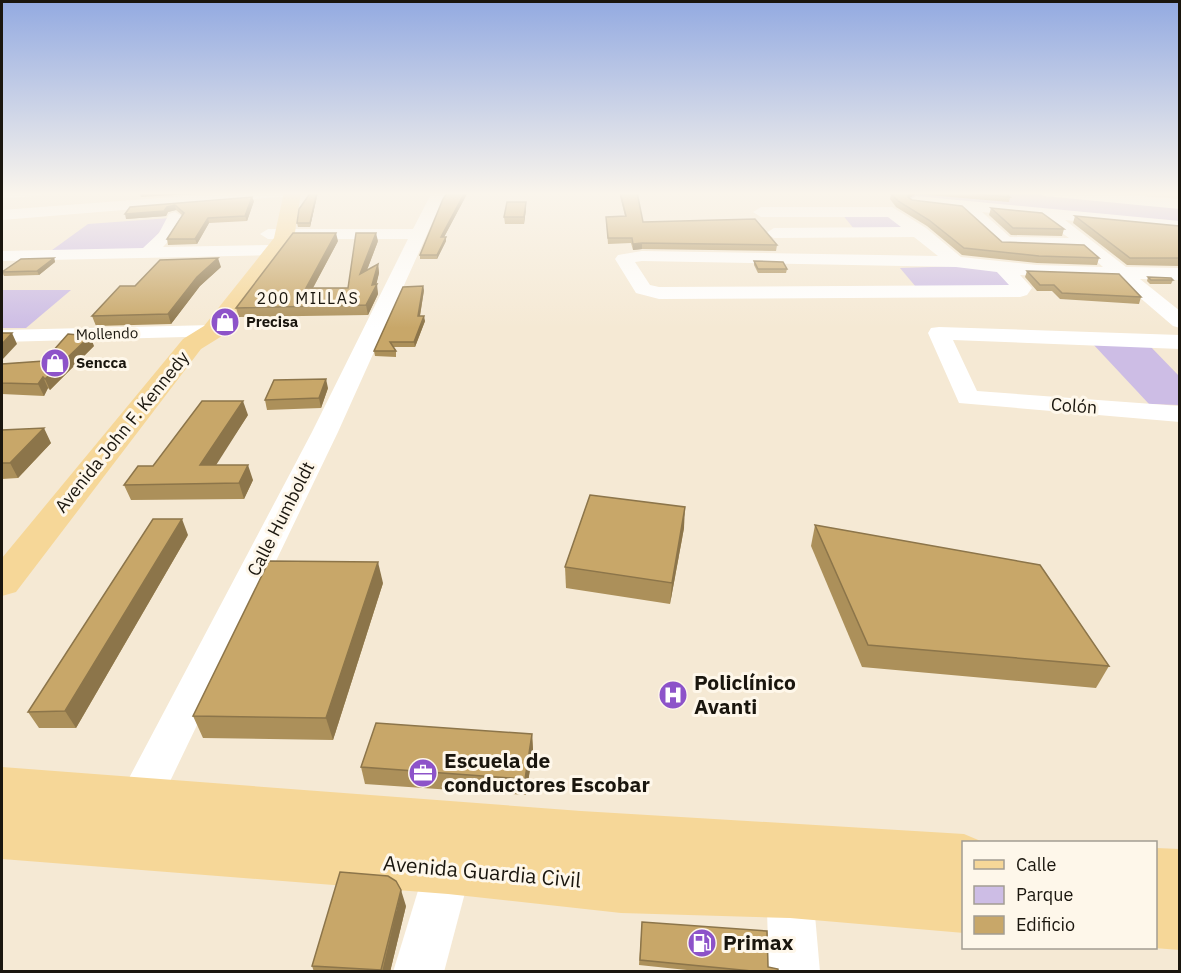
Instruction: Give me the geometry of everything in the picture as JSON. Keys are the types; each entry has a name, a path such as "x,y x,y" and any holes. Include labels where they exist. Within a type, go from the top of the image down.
{"main road":[{"name":"Avenida John F. Kennedy","path":"2,583 18,539 76,475 149,387 204,331 272,237"},
{"name":"Avenida Guardia Civil","path":"2,789 129,821 454,846 621,886 788,869 962,860"},
{"name":"Avenida Guardia Civil","path":"2,835 129,821"},
{"name":"Avenida Guardia Civil","path":"788,869 962,905"},
{"path":"1157,874 1179,875"},
{"path":"1157,920 1179,922"}],"street":[{"path":"146,254 163,237"},
{"path":"2,256 146,254 271,241 347,237"},
{"name":"Calle Humboldt","path":"129,821 325,432 418,237"},
{"path":"777,237 814,293"},
{"path":"926,237 956,262"},
{"path":"1001,237 1006,242 1087,244"},
{"path":"1078,237 1179,322"},
{"path":"1003,268 1022,288 1020,291 650,292 643,289 624,259 642,256 956,262 1003,268 1179,274"},
{"name":"Mollendo","path":"2,336 204,331"},
{"name":"Colón","path":"1179,342 939,333 968,398 1179,414"},
{"path":"418,972 454,846"},
{"path":"788,869 795,972"}],"green space":[{"path":"70,237 155,237 145,251 48,253"},
{"path":"961,266 995,270 1015,288 916,287 900,268"},
{"path":"2,290 71,290 26,328 2,328"},
{"path":"1092,343 1149,345 1179,376 1179,405 1149,404"}],"building":[{"path":"168,237 196,237 195,239 167,239"},
{"path":"290,237 334,237 306,288 348,288 355,237 374,237 360,274 378,264 372,285 377,284 366,305 236,308"},
{"path":"427,237 446,237 437,255 420,255"},
{"path":"771,237 777,245 633,244 632,238 608,238"},
{"path":"951,237 997,237 1002,242 1084,245 1099,258 1039,256 964,248"},
{"path":"1103,237 1179,237 1179,258 1130,258"},
{"path":"54,258 37,271 2,272 21,259"},
{"path":"218,258 197,277 168,314 92,316 120,286 135,286 160,260"},
{"path":"754,261 783,262 787,269 758,269"},
{"path":"1027,271 1119,274 1141,297 1062,293 1054,285 1040,285"},
{"path":"1148,277 1171,278 1173,280 1151,280"},
{"path":"423,286 418,316 424,316 414,342 390,342 396,351 374,351 403,287"},
{"path":"2,333 12,333 2,344"},
{"path":"68,334 90,336 45,379 43,377 38,384 2,383 2,364 44,361"},
{"path":"326,379 319,398 265,400 274,380"},
{"path":"202,401 243,401 200,465 248,465 239,483 124,485 138,466 153,466"},
{"path":"44,428 10,463 2,463 2,430"},
{"path":"590,495 685,507 672,583 565,567"},
{"path":"153,519 182,519 65,711 28,712"},
{"path":"815,525 1040,565 1109,666 868,645"},
{"path":"269,561 378,562 326,718 193,716"},
{"path":"376,723 532,734 525,779 361,767"},
{"path":"340,872 388,876 396,881 401,890 381,970 312,966"},
{"path":"642,922 767,931 768,967 778,969 778,972 640,960"}],"place":[{"name":"Precisa","path":"225,322"},
{"name":"Sencca","path":"55,363"},
{"name":"Policlínico Avanti","path":"673,695"},
{"name":"Escuela de conductores Escobar","path":"423,773"},
{"name":"Primax","path":"702,943"}],"district":[{"name":"200 MILLAS","path":"308,298"}]}
